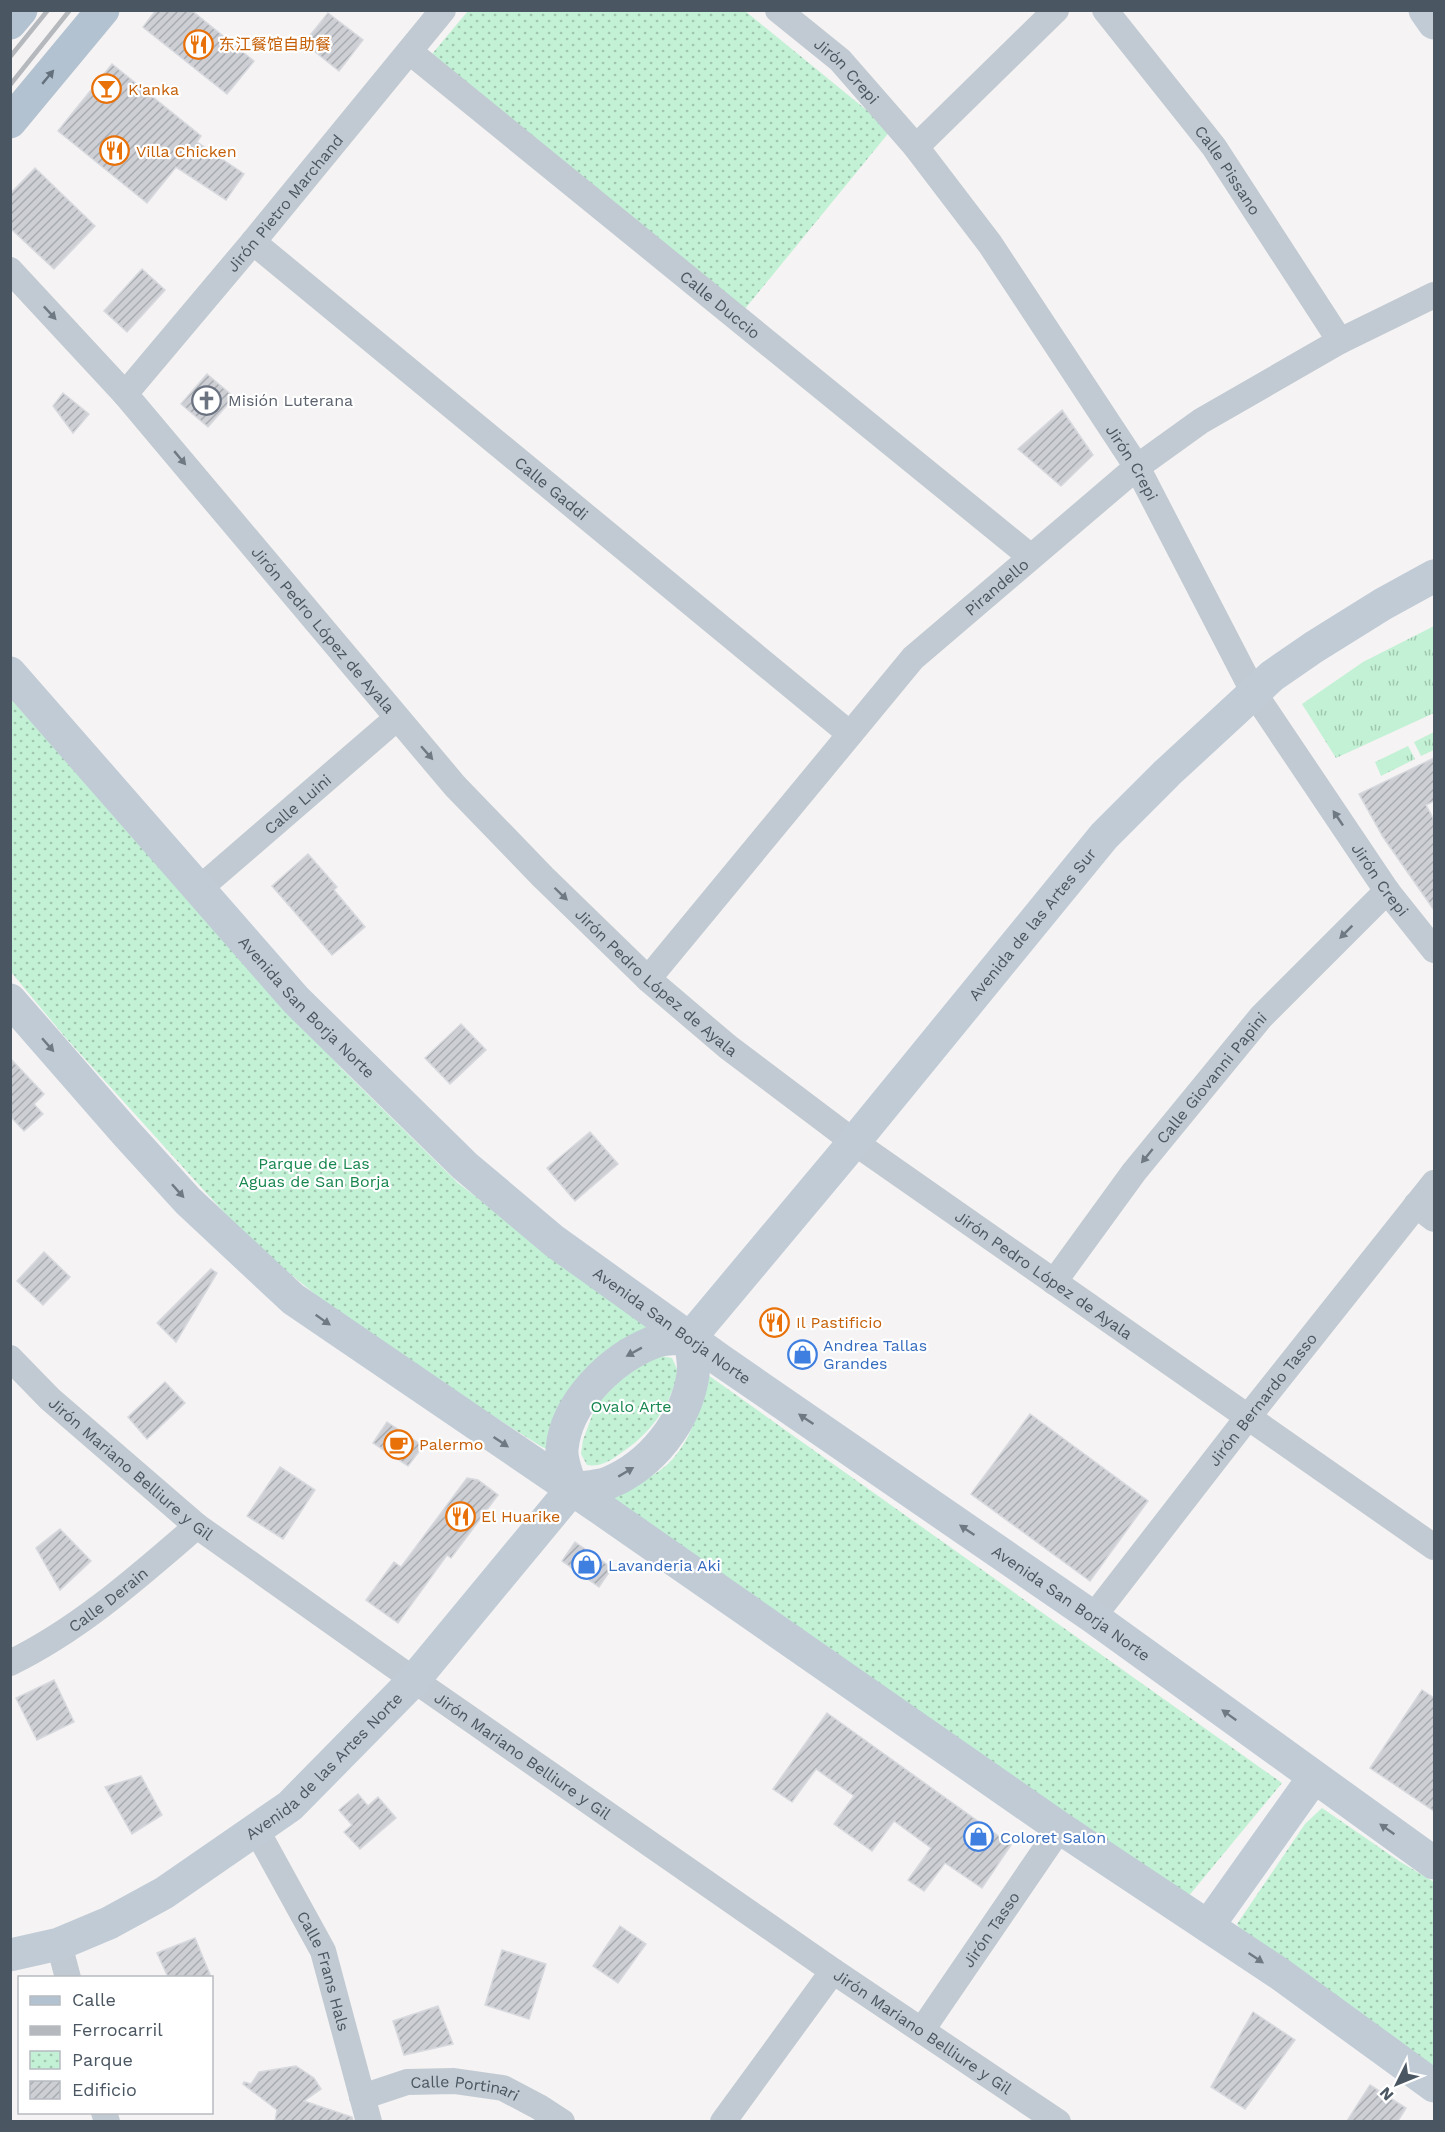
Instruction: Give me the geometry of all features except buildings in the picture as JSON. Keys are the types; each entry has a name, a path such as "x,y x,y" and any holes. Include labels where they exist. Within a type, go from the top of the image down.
{"main road":[{"path":"10,23 21,10"},
{"path":"10,122 103,10"},
{"path":"1425,10 1434,23"},
{"name":"Avenida de las Artes Sur","path":"690,1338 854,1142 1104,836 1167,773 1272,676 1383,604 1434,576"},
{"name":"Avenida San Borja Norte","path":"10,673 296,1000 465,1166 554,1241 720,1360 1093,1617 1434,1863"},
{"path":"10,1000 188,1202 293,1299 572,1489 1060,1828 1280,1974 1434,2086"},
{"path":"690,1338 693,1373 678,1420 664,1441 638,1465 607,1484 572,1489 562,1451 566,1432 576,1408 594,1384 612,1365 645,1346 656,1341 690,1338"},
{"name":"Avenida de las Artes Norte","path":"10,1955 59,1944 109,1923 164,1893 290,1806 414,1680 572,1489"},
{"path":"1208,1926 1314,1777"}],"street":[{"name":"Jirón Pietro Marchand","path":"125,394 443,10"},
{"name":"Jirón Crepi","path":"778,10 840,60 916,147 990,244 1137,467 1254,693 1387,891 1434,950"},
{"path":"916,147 1056,10"},
{"name":"Calle Pissano","path":"1105,10 1214,147 1340,341"},
{"name":"Calle Duccio","path":"410,52 1031,557"},
{"name":"Calle Gaddi","path":"253,242 850,734"},
{"name":"Jirón Pedro López de Ayala","path":"10,270 125,394 397,718 464,794 543,877 648,979 728,1047 854,1142 1434,1547"},
{"name":"Pirandello","path":"648,979 913,658 1137,467 1201,421 1340,341 1434,295"},
{"name":"Calle Luini","path":"199,889 397,718"},
{"name":"Calle Giovanni Papini","path":"1054,1282 1134,1172 1261,1017 1387,891"},
{"name":"Jirón Bernardo Tasso","path":"1093,1617 1248,1417 1425,1212 1434,1183"},
{"name":"Jirón Mariano Belliure y Gil","path":"10,1358 50,1399 197,1526 833,1971 1058,2121"},
{"name":"Calle Derain","path":"10,1663 82,1620 133,1581 197,1526"},
{"name":"Jirón Tasso","path":"922,2030 1060,1828"},
{"name":"Calle Frans Hals","path":"256,1831 323,1951 369,2121"},
{"path":"59,1944 69,1976"},
{"path":"723,2121 833,1971"},
{"name":"Calle Portinari","path":"362,2097 407,2082 454,2081 503,2088 562,2121"}],"green space":[{"path":"468,11 745,11 891,130 744,310 432,54"},
{"path":"1434,626 1434,713 1336,758 1302,704 1363,662"},
{"name":"Parque de Las Aguas de San Borja","path":"10,698 341,1068 458,1183 647,1328 552,1451 542,1447 361,1332 249,1240 65,1037 11,972"},
{"path":"1434,732 1434,750 1421,756 1414,742"},
{"path":"1408,746 1415,759 1381,776 1375,762"},
{"name":"Ovalo Arte","path":"661,1356 672,1358 678,1371 670,1396 658,1418 641,1437 613,1459 601,1464 587,1465 581,1454 583,1440 596,1405 630,1370"},
{"path":"708,1375 1282,1783 1187,1898 609,1497 656,1473 677,1454 690,1433"},
{"path":"1322,1808 1434,1882 1434,2078 1246,1937 1237,1924 1305,1824"}],"railway":[{"path":"10,57 48,10"},
{"path":"10,85 70,10"}],"place":[{"name":"东江餐馆自助餐","path":"198,44"},
{"name":"K'anka","path":"107,89"},
{"name":"Villa Chicken","path":"115,151"},
{"name":"Misión Luterana","path":"207,400"},
{"name":"Il Pastificio","path":"775,1322"},
{"name":"Andrea Tallas Grandes","path":"802,1354"},
{"name":"Palermo","path":"398,1444"},
{"name":"El Huarike","path":"460,1516"},
{"name":"Lavanderia Aki","path":"587,1565"},
{"name":"Coloret Salon","path":"979,1837"}]}
